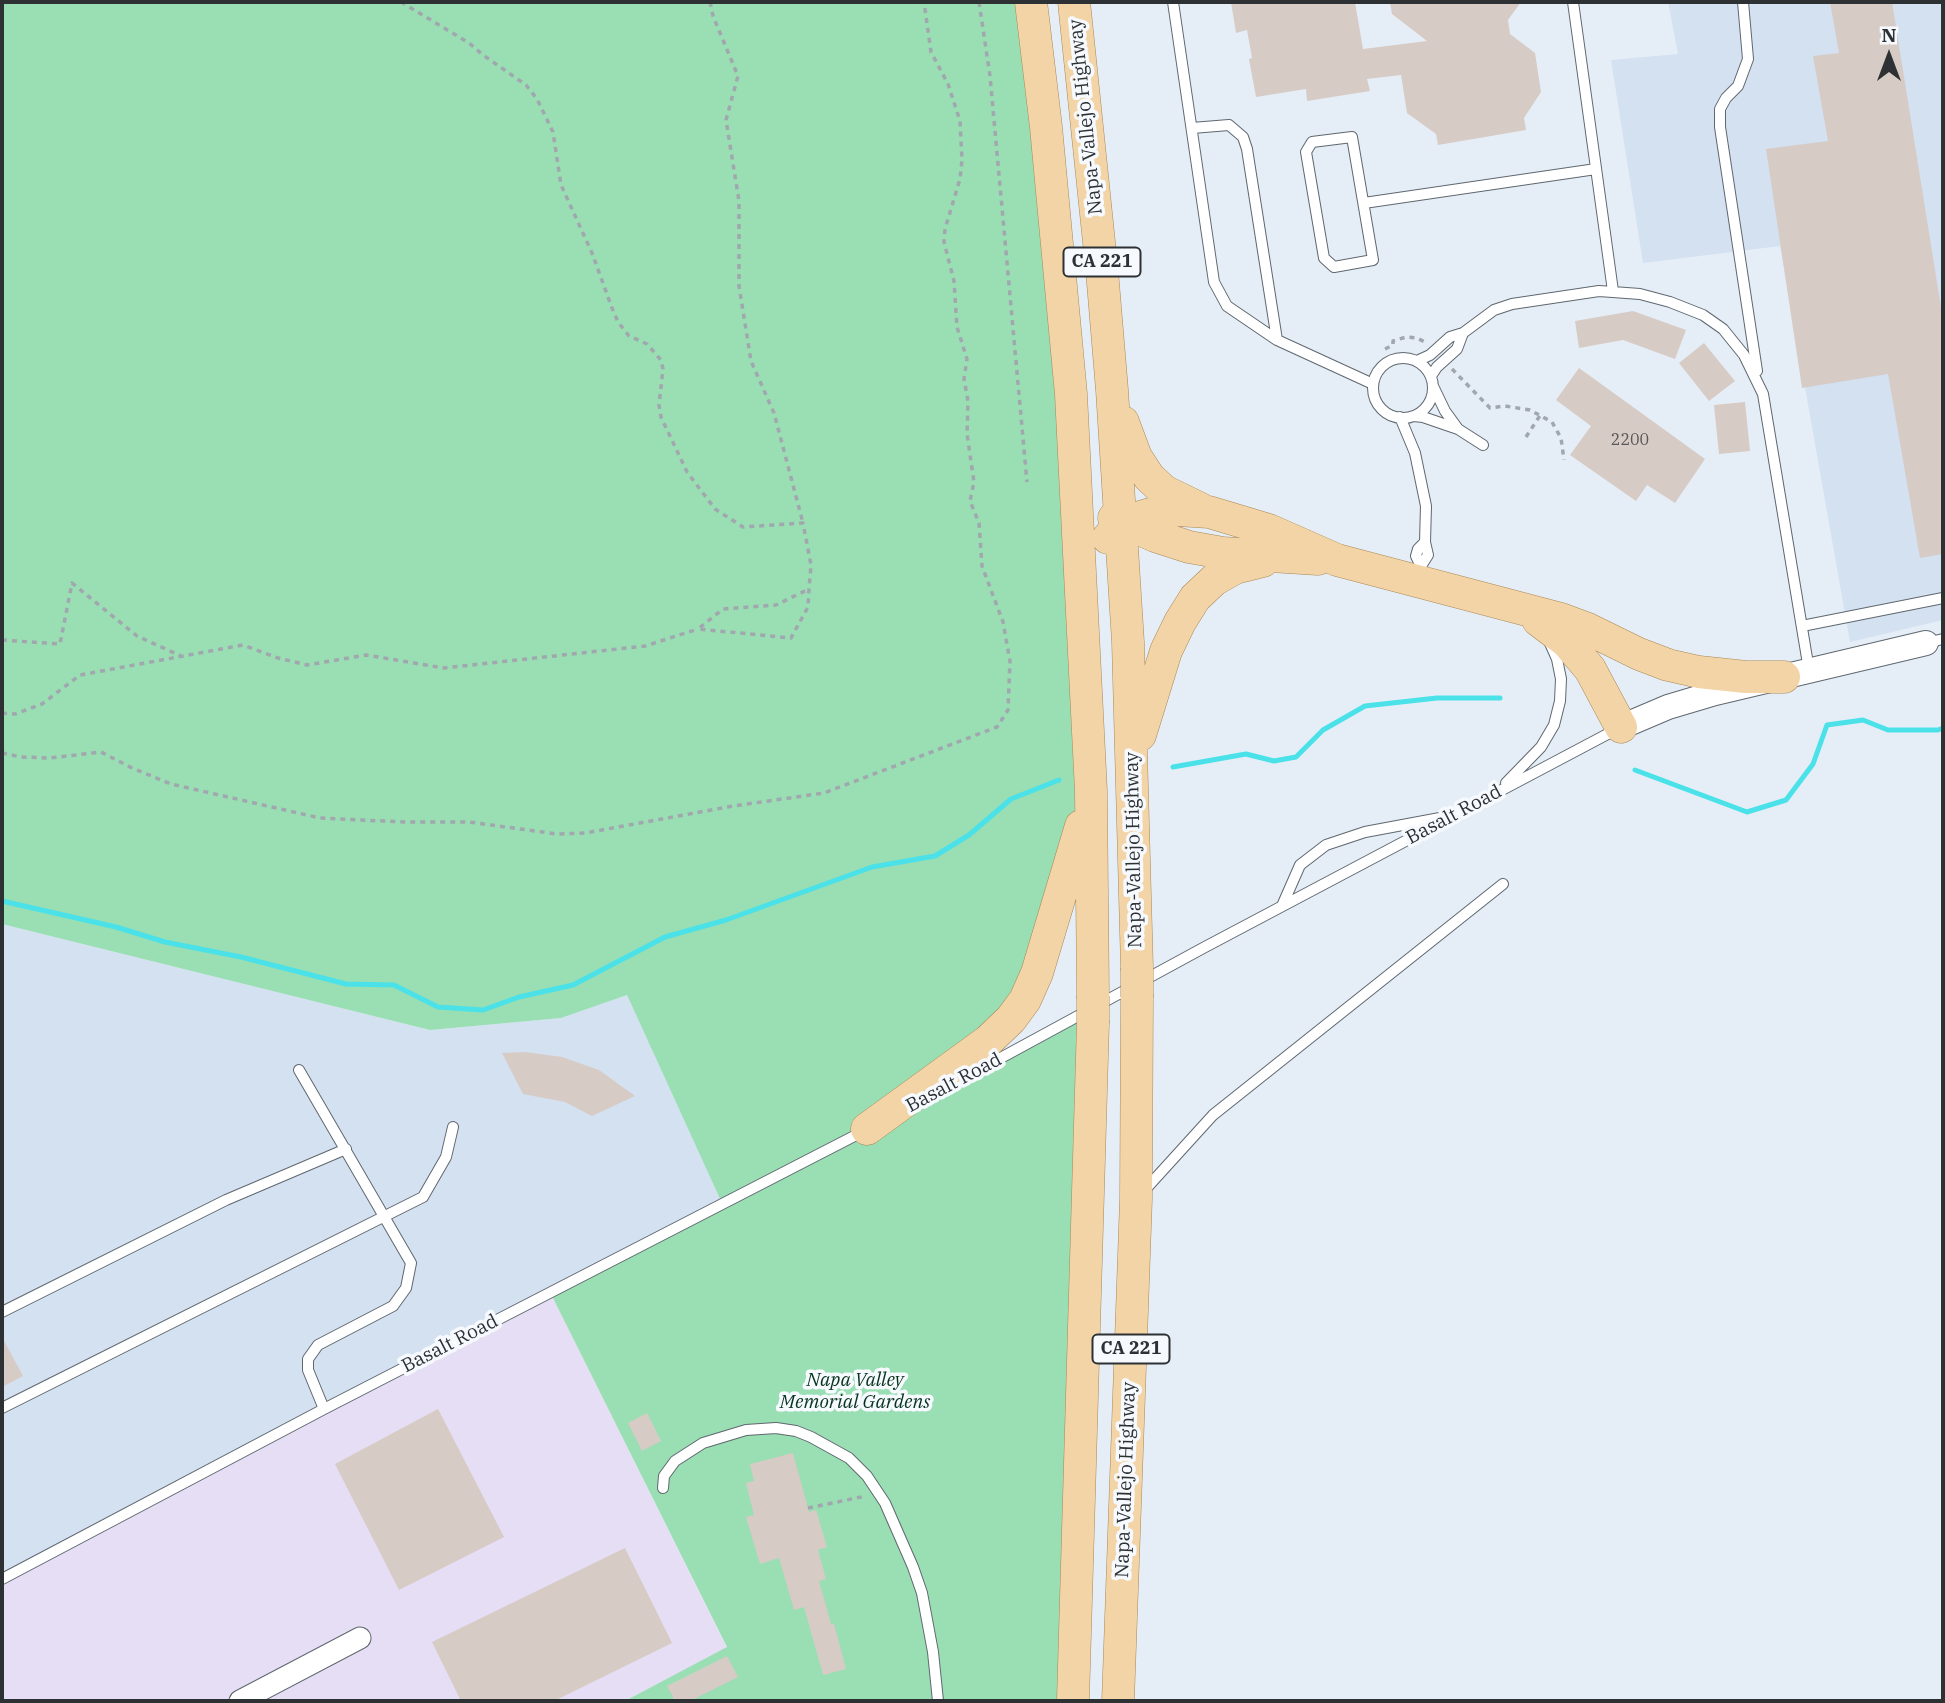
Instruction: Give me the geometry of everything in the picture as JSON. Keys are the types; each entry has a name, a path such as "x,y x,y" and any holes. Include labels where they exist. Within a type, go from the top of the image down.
{"main road":[{"name":"CA 221","path":"1031,2 1062,291 1081,574 1091,791 1093,1009 1073,1701"},
{"name":"Napa-Vallejo Highway","path":"1074,2 1112,390 1132,760 1137,983 1136,1199 1118,1701"},
{"path":"1112,390 1136,457 1149,477 1164,491 1209,512 1269,530 1337,560"},
{"path":"1075,472 1093,499 1120,523 1189,547 1223,553 1337,560 1419,573 1511,607 1579,625 1668,665 1699,672 1746,677 1797,674"},
{"path":"1081,574 1120,523 1150,514 1177,510 1209,512"},
{"path":"1132,760 1166,651 1195,598 1214,580 1235,568 1259,561 1290,558"},
{"path":"1511,607 1542,622 1567,642 1590,669 1621,727"},
{"path":"867,1129 988,1041 1025,1000 1037,973 1091,791"}],"street":[{"name":"Basalt Road","path":"1621,727 1668,707 1935,641"},
{"path":"240,1701 360,1638"}],"lane":[{"path":"1173,2 1214,282 1227,306 1277,340 1373,384"},
{"path":"1573,2 1613,292"},
{"path":"1744,2 1748,59 1738,86 1720,109 1720,127 1758,380 1769,429 1802,626 1797,674"},
{"path":"1192,128 1229,125 1243,137 1277,340"},
{"path":"1352,136 1364,203 1373,260 1334,267 1324,258 1306,152 1312,142 1352,136"},
{"path":"1364,203 1596,169"},
{"path":"1417,361 1430,355 1450,337 1463,333 1494,310 1511,304 1572,294 1613,292 1640,294 1670,302 1712,321 1739,346 1758,380"},
{"path":"1414,416 1426,407 1437,367 1458,349 1463,333"},
{"path":"1458,429 1445,411 1427,369 1417,361 1398,358 1389,361 1376,375 1373,384 1376,402 1391,415 1423,416 1458,429 1483,445"},
{"path":"1400,417 1415,453 1426,506 1425,542 1428,555 1419,573"},
{"path":"1802,626 1943,598"},
{"path":"1493,794 1541,747 1554,724 1560,701 1561,679 1557,659 1548,639 1535,623 1511,607"},
{"name":"Basalt Road","path":"2,1578 867,1129 1621,727"},
{"path":"1282,906 1300,864 1326,845 1365,832 1453,815"},
{"path":"1136,1199 1213,1115 1503,884"},
{"path":"299,1070 411,1263 406,1288 393,1306 318,1345 308,1359 309,1370 324,1409"},
{"path":"2,1408 423,1197 446,1157 453,1128"},
{"path":"2,1312 226,1200 346,1149"},
{"path":"663,1488 664,1476 675,1461 703,1443 746,1430 776,1428 811,1437 849,1458 879,1493 902,1541 922,1593 933,1652 938,1701"}],"path":[{"path":"401,2 469,43 526,85 537,99 553,132 562,186 592,253 618,322 629,336 647,344 661,360 661,417 687,472 715,509 743,527 803,523"},
{"path":"698,629 791,638 808,607 811,565 803,523 774,413 751,362 739,286 739,201 726,120 738,76 713,16 710,2"},
{"path":"2,753 50,758 93,752 107,753 132,768 171,784 320,818 469,822 557,834 585,834 733,806 824,793 997,727 1007,710 1010,661 1003,622 982,566 979,523 970,501 974,482 967,434 968,401 964,379 967,359 957,327 954,281 944,242 945,229 960,179 960,121 947,84 931,52 924,2"},
{"path":"979,2 990,76 1027,482"},
{"path":"1385,349 1393,345 1393,341 1411,337 1423,340 1429,346"},
{"path":"1450,367 1490,408 1514,407 1541,414 1556,428 1563,447 1564,460"},
{"path":"1526,437 1541,414"},
{"path":"2,639 60,644 72,583 137,636 184,657"},
{"path":"2,713 15,714 42,704 80,675 243,645 307,665 366,654 444,668 645,646 698,629 723,609 776,605 809,589"},
{"path":"808,1508 879,1493"}],"shaded area":[{"path":"1668,2 1943,2 1943,620 1850,642 1780,246 1643,263 1611,60 1678,54"},
{"path":"2,924 430,1030 561,1018 627,995 723,1204 2,1579"},
{"path":"550,1292 727,1648 625,1701 2,1701 2,1582"}],"green space":[{"name":"Napa Valley Memorial Gardens","path":"2,2 1031,2 1091,791 1025,1000 872,1125 1090,1009 1073,1701 625,1701 727,1647 550,1292 722,1203 627,995 561,1018 430,1030 2,924"}],"building":[{"path":"1231,2 1355,2 1363,49 1427,41 1392,14 1390,2 1521,2 1508,20 1510,34 1535,53 1541,92 1524,118 1526,130 1438,145 1436,134 1407,113 1401,75 1367,79 1370,91 1307,101 1306,89 1256,97 1247,30 1236,33"},
{"path":"1830,2 1892,2 1943,320 1943,554 1920,558 1888,374 1802,388 1766,149 1828,141 1813,56 1839,53"},
{"path":"1633,311 1686,330 1675,359 1623,340 1579,348 1575,321"},
{"path":"1704,343 1735,381 1709,401 1679,363"},
{"path":"1579,368 1705,459 1675,503 1647,485 1636,501 1570,455 1591,426 1556,400"},
{"path":"1745,402 1750,451 1719,454 1714,405"},
{"path":"525,1052 562,1057 599,1070 635,1096 592,1116 565,1102 523,1094 502,1053"},
{"path":"2,1337 23,1376 2,1387"},
{"path":"438,1409 504,1537 399,1590 335,1464"},
{"path":"647,1413 661,1441 642,1451 628,1423"},
{"path":"793,1453 809,1512 816,1510 827,1547 818,1550 826,1579 819,1581 846,1669 823,1675 804,1607 794,1610 779,1558 760,1564 746,1517 754,1515 746,1483 754,1481 750,1464"},
{"path":"625,1548 672,1643 554,1701 461,1701 432,1642"},
{"path":"727,1656 738,1677 690,1701 675,1701 667,1686"}],"waterway":[{"path":"1173,767 1246,754 1274,761 1296,757 1323,730 1365,706 1437,698 1500,698"},
{"path":"1635,770 1747,812 1786,800 1813,764 1827,725 1863,720 1888,730 1943,728"},
{"path":"2,901 346,984 394,985 438,1007 483,1010 519,997 573,985 665,937 726,920 872,867 935,856 969,835 1011,799 1059,780"}]}
